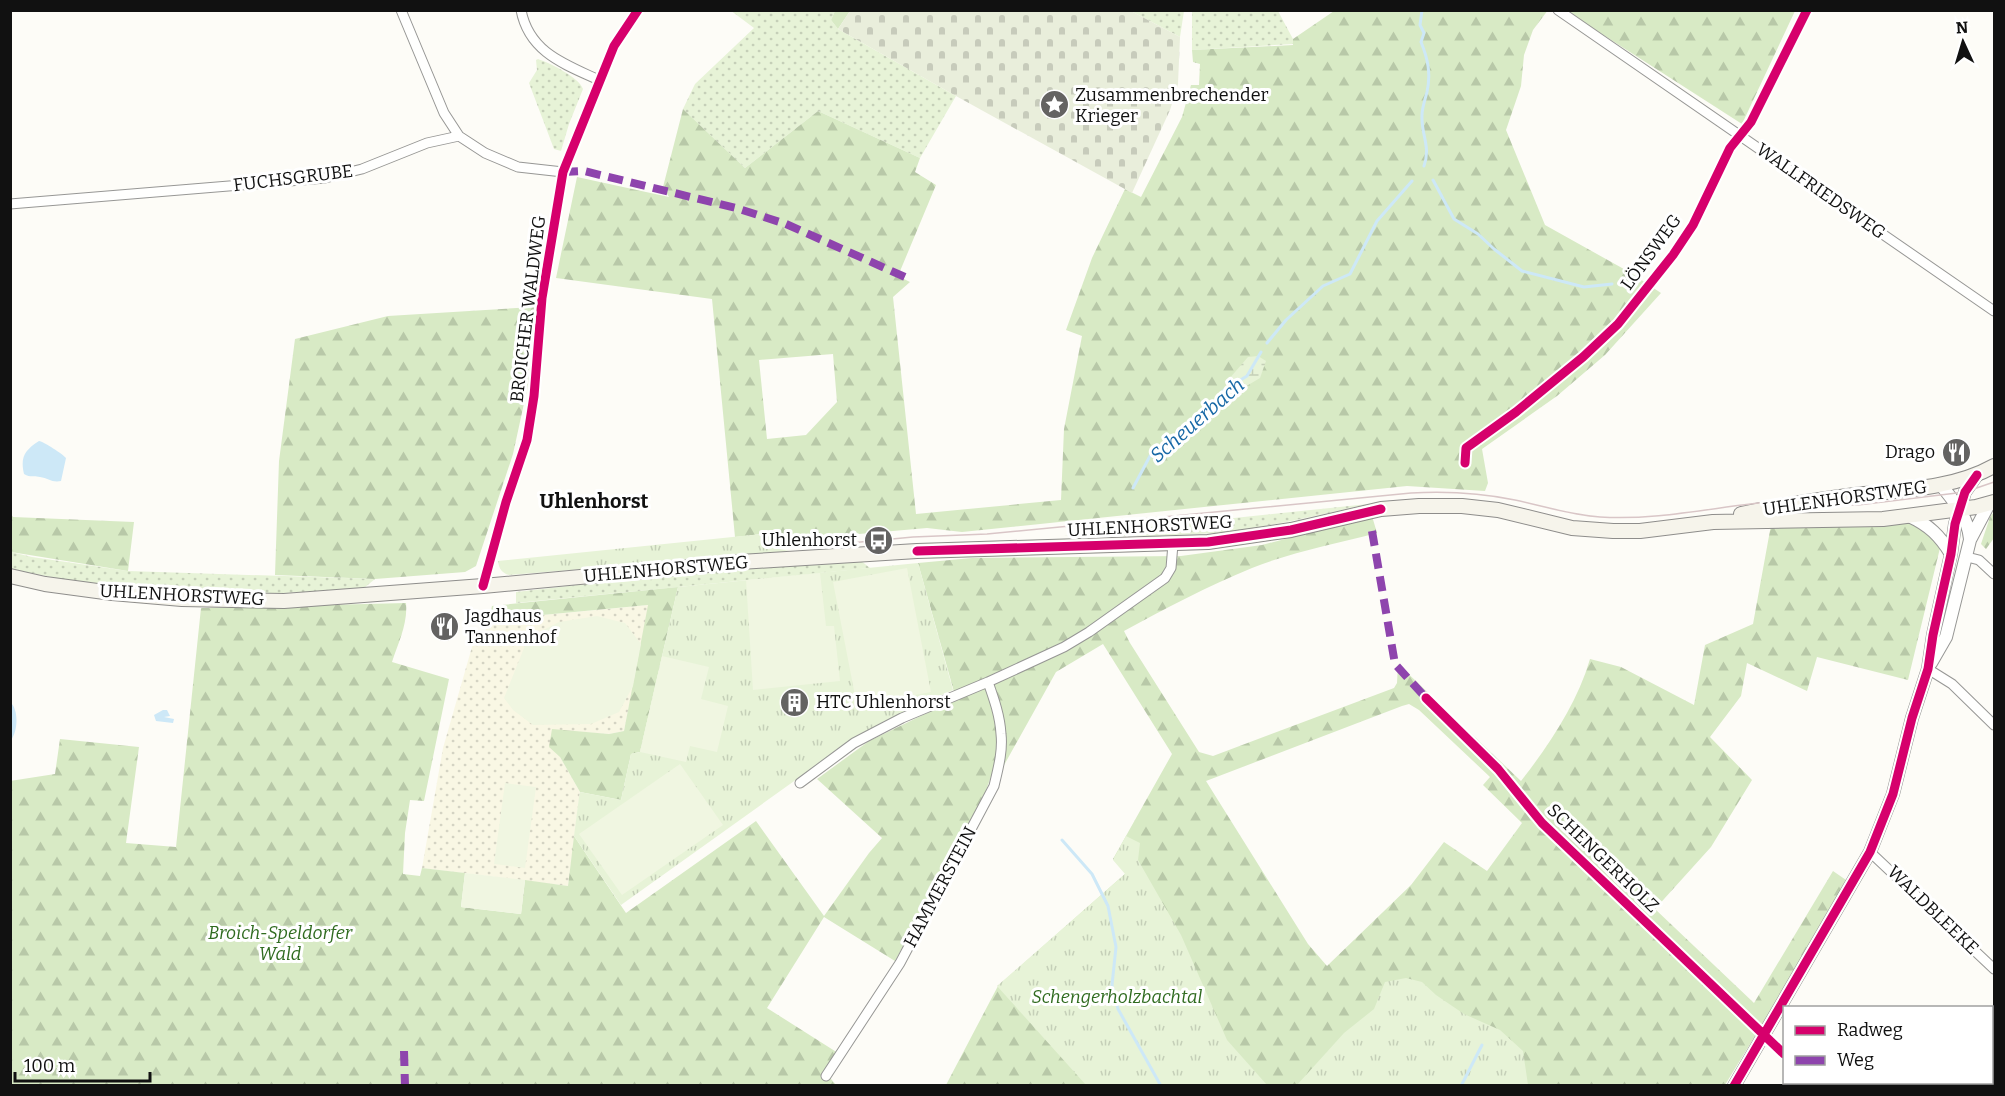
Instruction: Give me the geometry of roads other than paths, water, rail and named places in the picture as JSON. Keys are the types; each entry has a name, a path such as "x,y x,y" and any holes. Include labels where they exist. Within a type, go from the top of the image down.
{"main road":[{"name":"UHLENHORSTWEG","path":"1713,522 1743,514 1834,498 1940,484 1977,475 1995,466"},
{"name":"UHLENHORSTWEG","path":"10,576 45,584 112,593 193,600 284,601 483,586 740,562 911,551 1208,542 1291,530 1381,509 1419,506 1462,506 1498,510 1593,531 1640,531 1713,522 1856,521 1909,516 1992,503"}],"street":[{"path":"401,10 444,113 459,136 485,153 518,167 563,172"},
{"path":"521,10 536,45 562,63 599,80"},
{"name":"BROICHER WALDWEG","path":"483,586 506,502 527,440 534,396 542,298 563,172 614,46 638,10"},
{"name":"WALLFRIEDSWEG","path":"1558,10 1995,311"},
{"name":"LÖNSWEG","path":"1465,463 1466,448 1525,405 1583,357 1618,324 1673,255 1693,225 1730,148 1751,122 1807,10"},
{"name":"FUCHSGRUBE","path":"10,204 325,178 362,169 427,143 459,136"},
{"path":"1734,1086 1870,852 1893,794 1912,718 1928,669 1955,524 1965,492 1977,475"},
{"path":"1928,669 1946,637 1970,540 1969,529 1960,509 1940,484"},
{"path":"1970,540 1992,503"},
{"path":"1909,516 1924,523 1937,533 1951,554"},
{"path":"800,783 854,743 902,718 1044,657 1081,637 1165,578 1171,568 1173,544"},
{"path":"1967,557 1979,560 1995,574"},
{"path":"1928,669 1952,684 1995,725"},
{"name":"HAMMERSTEIN","path":"826,1076 900,963 994,786 1000,759 1001,734 997,710 988,682"},
{"name":"SCHENGERHOLZ","path":"1426,698 1498,769 1542,823 1783,1052"},
{"name":"WALDBLEEKE","path":"1870,852 1995,969"}],"water":[{"path":"39,441 66,458 61,481 24,474 23,458"},
{"path":"10,702 15,710 16,720 11,740"},
{"path":"167,710 170,716 164,717 174,719 173,723 156,721 154,715"}],"waterway":[{"path":"1422,10 1420,25 1424,33 1421,42 1429,73 1422,112 1426,146 1424,166"},
{"path":"1433,180 1454,219 1478,234 1522,271 1584,287 1612,284"},
{"name":"Scheuerbach","path":"1267,343 1286,320 1323,286 1350,274 1377,221 1412,181"},
{"name":"Scheuerbach","path":"1133,488 1150,456 1181,435 1201,417 1224,390 1247,376 1261,352"},
{"path":"1062,840 1092,874 1108,906 1116,947 1112,985 1118,1009 1161,1086"},
{"path":"1461,1086 1482,1045"}],"tram line":[{"path":"808,547 913,537 987,534 1411,493 1450,492 1489,496 1578,514 1624,518 1790,500 1858,505 1965,492 1994,482"}],"place":[{"name":"Zusammenbrechender Krieger","path":"1054,105"},
{"name":"Drago","path":"1956,452"},
{"name":"Uhlenhorst","path":"878,540"},
{"name":"Jagdhaus Tannenhof","path":"444,626"},
{"name":"HTC Uhlenhorst","path":"795,702"}],"district":[{"name":"Uhlenhorst","path":"594,501"}],"park label":[{"name":"Broich-Speldorfer Wald","path":"280,943"},
{"name":"Schengerholzbachtal","path":"1117,997"}]}
